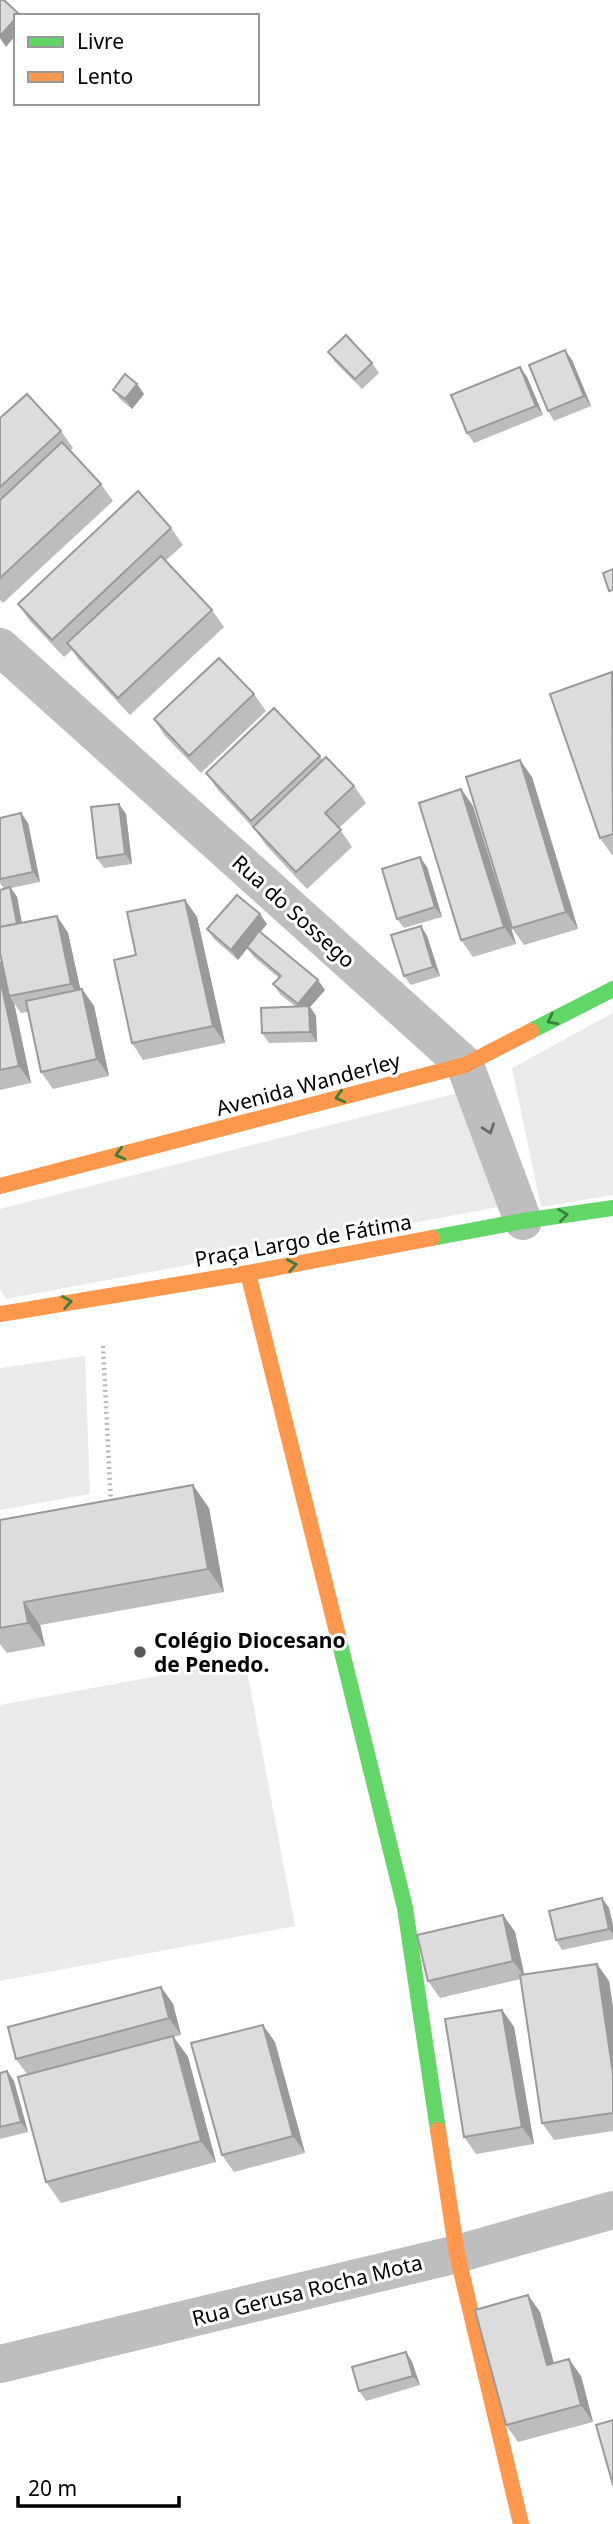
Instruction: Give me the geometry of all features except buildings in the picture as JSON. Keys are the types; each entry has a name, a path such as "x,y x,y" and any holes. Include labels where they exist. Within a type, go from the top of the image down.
{"main road":[{"name":"Avenida Wanderley","path":"0,1186 465,1065 613,989"},
{"name":"Praça Largo de Fátima","path":"0,1314 248,1273 523,1221 613,1208"},
{"path":"248,1273 405,1908 457,2254 521,2524"}],"street":[{"name":"Rua do Sossego","path":"0,647 465,1065 523,1221"},
{"name":"Rua Gerusa Rocha Mota","path":"0,2364 457,2254 613,2210"}],"path":[{"path":"100,1296 112,1513"}],"shaded area":[{"path":"613,1013 613,1195 541,1207 512,1068"},
{"path":"465,1091 509,1205 6,1299 0,1289 0,1209"},
{"path":"85,1356 90,1494 0,1510 0,1368"},
{"path":"245,1660 295,1926 0,1981 0,1705"}],"traffic: fast":[{"path":"531,1031 613,989"},
{"path":"432,1238 613,1208"},
{"path":"339,1640 405,1908 438,2130"}],"traffic: slow":[{"path":"0,1186 465,1065 531,1031"},
{"path":"0,1314 248,1273 432,1238"},
{"path":"248,1273 339,1640"},
{"path":"438,2130 457,2254 521,2524"}],"place":[{"name":"Colégio Diocesano de Penedo.","path":"140,1652"}]}
